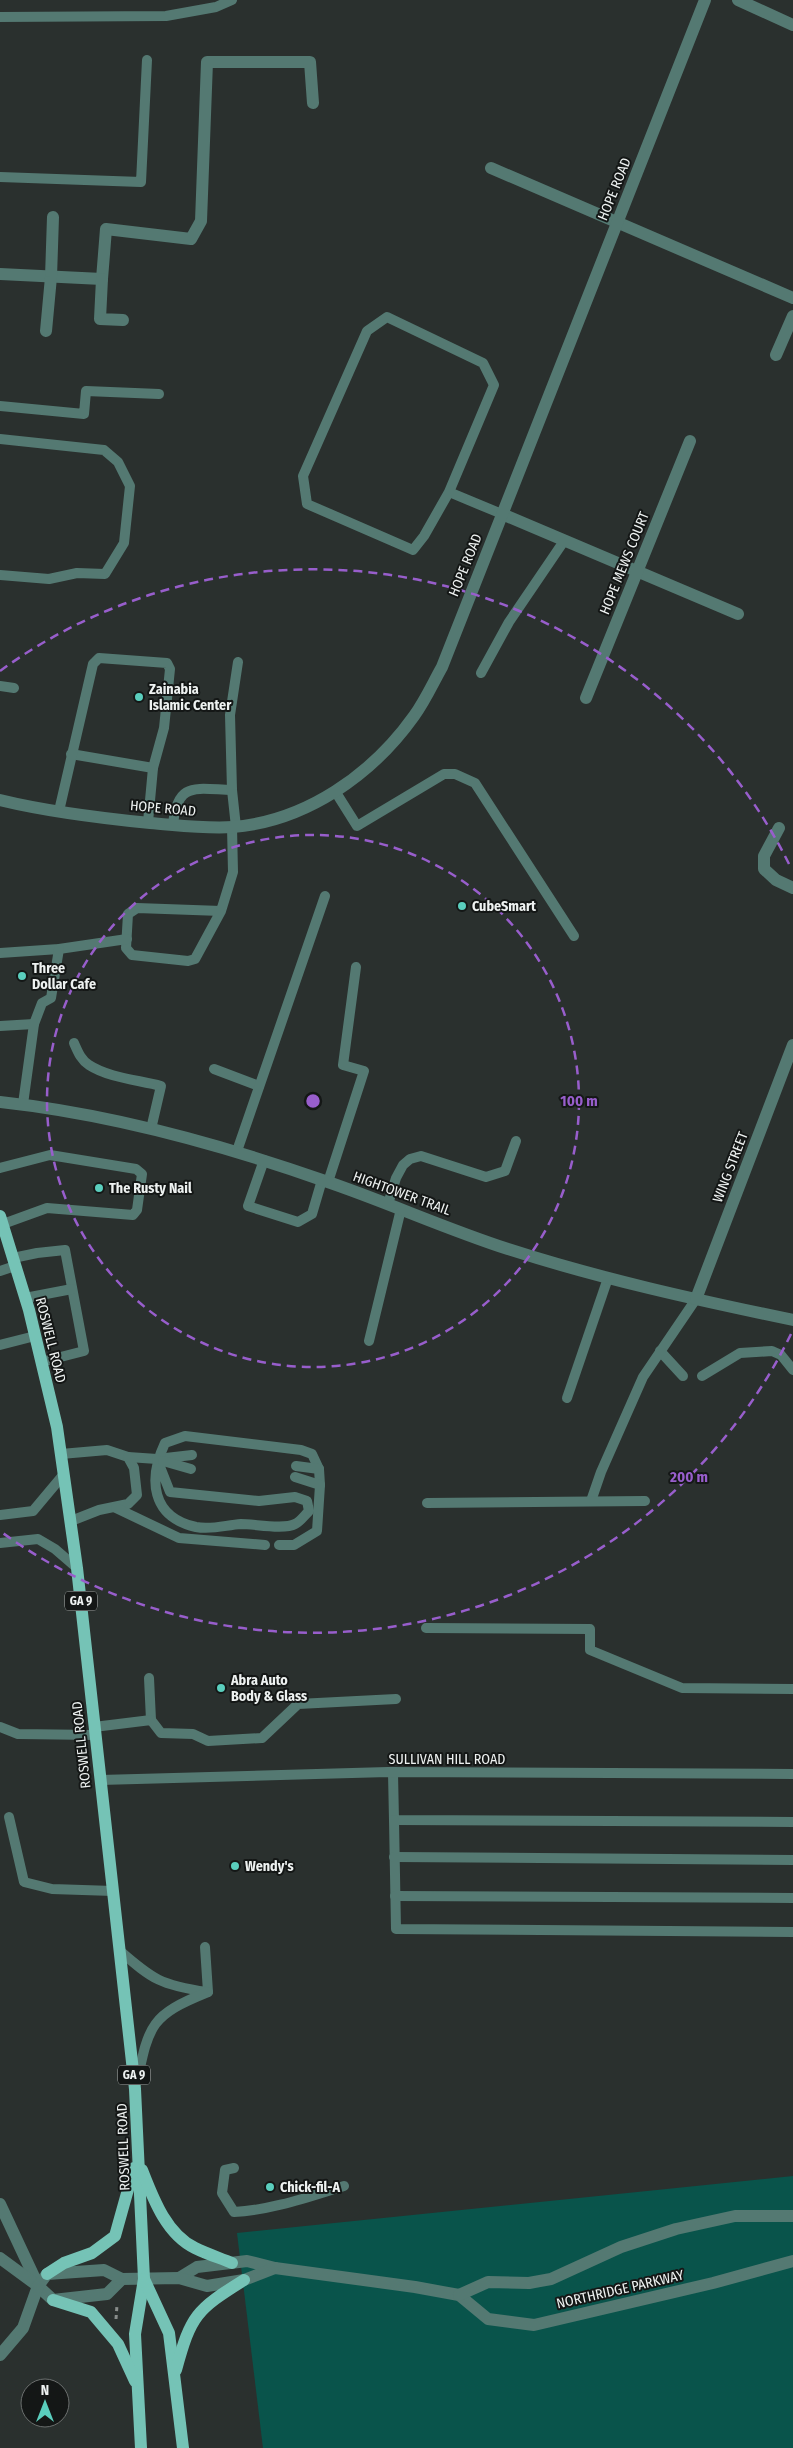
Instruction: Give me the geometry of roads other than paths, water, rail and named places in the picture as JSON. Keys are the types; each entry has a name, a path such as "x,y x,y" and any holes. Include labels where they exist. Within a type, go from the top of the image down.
{"main road":[{"name":"ROSWELL ROAD","path":"1,1222 25,1298 57,1427 77,1568 135,2089 144,2279 135,2334 141,2448"},
{"path":"137,2158 155,2203 176,2234 194,2248 232,2263"},
{"path":"47,2274 64,2263 92,2253 115,2236 137,2158"},
{"name":"ROSWELL ROAD","path":"144,2279 169,2334 183,2448"},
{"path":"174,2377 187,2333 198,2312 244,2280"},
{"path":"53,2300 91,2312 118,2344 138,2387"}],"street":[{"name":"HOPE ROAD","path":"0,800 59,811 173,825 234,827 267,822 298,812 335,792 362,772 384,752 415,715 442,666 705,0"},
{"path":"738,0 793,26"},
{"path":"123,320 100,319 106,229 191,239 201,221 206,62 310,62 313,102"},
{"path":"491,168 618,221 793,298"},
{"path":"46,331 51,277 53,217"},
{"path":"0,274 102,279"},
{"path":"776,355 793,316"},
{"name":"HOPE MEWS COURT","path":"586,698 690,441"},
{"path":"502,514 738,614"},
{"path":"779,828 764,856 764,869 776,880 793,888"},
{"name":"WING STREET","path":"696,1299 793,1045"},
{"name":"HIGHTOWER TRAIL","path":"0,1102 23,1104 151,1129 237,1151 325,1181 506,1248 608,1278 793,1320"},
{"path":"0,2204 38,2286"},
{"name":"NORTHRIDGE PARKWAY","path":"459,2295 488,2282 530,2283 551,2279 622,2247 676,2229 735,2216 793,2216"},
{"path":"0,2258 38,2286 53,2300 107,2294 122,2279 104,2270 47,2274 38,2286 23,2328 0,2355"},
{"name":"NORTHRIDGE PARKWAY","path":"179,2278 197,2267 247,2260 275,2268 405,2285 459,2295 488,2319 534,2325 714,2283 793,2261"},
{"name":"NORTHRIDGE PARKWAY","path":"122,2279 179,2278 207,2286 244,2280 275,2268"}],"lane":[{"path":"0,17 166,16 216,8 232,0"},
{"path":"0,177 141,182 147,60"},
{"path":"387,317 484,363 494,384 449,492 424,536 413,550 307,504 303,476 367,330 387,317"},
{"path":"0,406 84,414 86,391 159,394"},
{"path":"0,439 104,450 118,462 130,486 124,542 105,574 77,573 49,579 0,575"},
{"path":"449,492 502,514"},
{"path":"481,673 509,622 564,541"},
{"path":"59,811 93,664 99,658 167,663 170,669 164,728 153,768 148,822"},
{"path":"220,911 137,908 128,914 126,944 132,955 188,961 195,959 220,911 233,872 234,827 230,715 238,662"},
{"path":"0,686 14,688"},
{"path":"72,754 153,768"},
{"path":"335,792 357,826 444,774 455,774 475,783 574,936"},
{"path":"173,825 174,806 179,796 192,789 232,790"},
{"path":"237,1151 325,896"},
{"path":"0,953 126,944"},
{"path":"23,1104 34,1024 42,1003 51,998 59,949"},
{"path":"264,1160 248,1206 298,1222 312,1214 364,1070 343,1065 356,966"},
{"path":"0,1026 34,1024"},
{"path":"74,1043 79,1055 89,1066 114,1075 161,1086 151,1129"},
{"path":"214,1069 259,1086"},
{"path":"388,1204 396,1178 403,1165 410,1159 421,1156 486,1176 494,1176 505,1171 516,1141"},
{"path":"0,1168 50,1155 136,1168 142,1174 137,1210 134,1215 47,1208 1,1222"},
{"path":"369,1341 401,1209"},
{"path":"0,1271 14,1262 65,1250 84,1351 41,1362"},
{"path":"567,1398 608,1278"},
{"path":"25,1298 72,1289"},
{"path":"592,1501 601,1472 643,1377 696,1299"},
{"path":"0,1345 35,1336"},
{"path":"660,1351 683,1376"},
{"path":"702,1376 740,1353 772,1351 781,1355 793,1370"},
{"path":"185,1436 301,1450 312,1454 319,1470 320,1485 313,1511 295,1524 282,1526 235,1525 221,1528 197,1527 183,1523 164,1512 156,1492 157,1459 165,1443 185,1436"},
{"path":"61,1454 107,1450 128,1457 157,1459 192,1455"},
{"path":"71,1521 99,1510 128,1504 137,1494 134,1468 128,1457"},
{"path":"157,1459 191,1468"},
{"path":"157,1459 170,1492 259,1501 295,1497 307,1501 313,1511 318,1532 294,1545 279,1545"},
{"path":"296,1466 319,1470"},
{"path":"0,1515 33,1511 64,1474"},
{"path":"295,1477 320,1485"},
{"path":"427,1503 645,1501"},
{"path":"116,1508 179,1538 265,1545"},
{"path":"0,1543 38,1539 56,1549 77,1568"},
{"path":"426,1628 590,1629 590,1650 682,1688 793,1689"},
{"path":"149,1678 151,1720 161,1733 194,1734 208,1740 262,1738 298,1704 396,1699"},
{"path":"0,1727 18,1734 95,1731 151,1720"},
{"path":"393,1773 396,1929 793,1932"},
{"name":"SULLIVAN HILL ROAD","path":"100,1780 393,1773 793,1774"},
{"path":"9,1817 24,1882 52,1889 112,1891"},
{"path":"394,1820 793,1822"},
{"path":"394,1858 793,1860"},
{"path":"395,1896 793,1898"},
{"path":"205,1947 208,1992"},
{"path":"119,1950 144,1972 160,1982 208,1992"},
{"path":"135,2089 146,2038 163,2013 208,1992"},
{"path":"234,2168 225,2170 222,2193 234,2212 254,2211 285,2204 344,2186"}],"place":[{"name":"Zainabia Islamic Center","path":"139,697"},
{"name":"CubeSmart","path":"462,906"},
{"name":"Three Dollar Cafe","path":"22,976"},
{"name":"The Rusty Nail","path":"99,1188"},
{"name":"Abra Auto Body & Glass","path":"221,1688"},
{"name":"Wendy's","path":"235,1866"},
{"name":"Chick-fil-A","path":"270,2187"}]}
